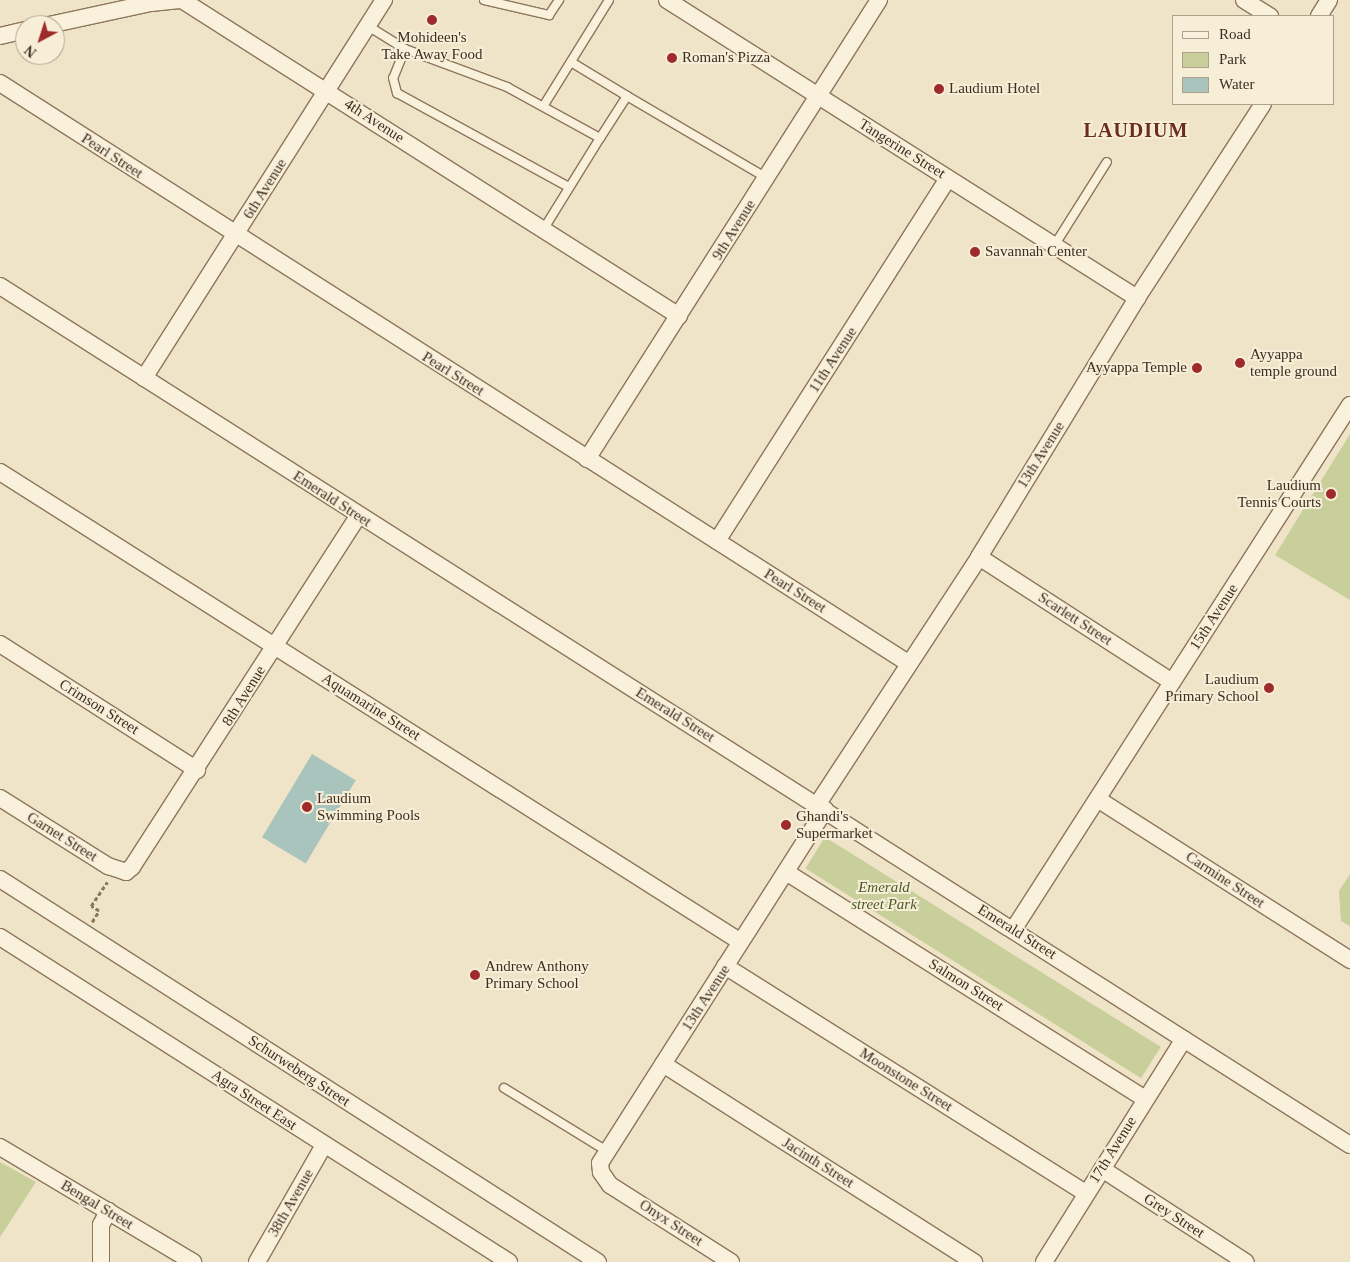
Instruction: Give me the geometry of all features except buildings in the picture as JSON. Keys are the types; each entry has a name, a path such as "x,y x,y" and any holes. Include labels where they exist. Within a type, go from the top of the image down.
{"street":[{"name":"4th Avenue","path":"65,22 151,3 182,0 327,90 679,316"},
{"name":"6th Avenue","path":"144,378 384,0"},
{"name":"Tangerine Street","path":"667,0 1137,298"},
{"name":"9th Avenue","path":"588,459 879,0"},
{"path":"1244,0 1268,15"},
{"path":"1320,15 1329,0"},
{"path":"0,36 15,32"},
{"name":"Pearl Street","path":"0,83 235,236 908,663"},
{"name":"13th Avenue","path":"610,1185 601,1172 600,1163 605,1150 663,1064 786,872 821,808 908,663 979,557 1137,298 1263,105"},
{"name":"11th Avenue","path":"717,542 948,179"},
{"name":"Emerald Street","path":"0,286 358,516 1350,1144"},
{"name":"15th Avenue","path":"1013,930 1099,800 1172,682 1347,415"},
{"name":"Aquamarine Street","path":"0,472 741,942"},
{"name":"8th Avenue","path":"126,872 140,858 358,516"},
{"name":"Scarlett Street","path":"979,557 1172,682"},
{"name":"Crimson Street","path":"0,644 197,770"},
{"name":"Garnet Street","path":"0,798 108,866 126,872"},
{"name":"Carmine Street","path":"1099,800 1350,960"},
{"name":"Salmon Street","path":"786,872 1145,1099"},
{"name":"Schurweberg Street","path":"0,879 598,1262"},
{"name":"Agra Street East","path":"0,937 509,1262"},
{"name":"Moonstone Street","path":"726,966 1086,1193"},
{"name":"17th Avenue","path":"1044,1262 1184,1039"},
{"name":"Jacinth Street","path":"663,1064 974,1262"},
{"name":"38th Avenue","path":"257,1262 324,1145"},
{"name":"Bengal Street","path":"0,1147 193,1262"},
{"name":"Grey Street","path":"1102,1169 1246,1262"},
{"name":"Onyx Street","path":"610,1185 731,1262"},
{"path":"100,1262 101,1225 108,1211"}],"lane":[{"path":"484,0 550,15 559,0"},
{"path":"544,105 609,0"},
{"path":"368,26 405,50 482,75 544,105 600,138"},
{"path":"405,50 393,78 397,93 569,187"},
{"path":"571,62 767,178"},
{"path":"543,230 627,96"},
{"path":"1054,246 1107,162"},
{"path":"504,1088 605,1150"}],"path":[{"path":"99,911 91,906 110,878"}],"green space":[{"name":"Laudium Tennis Courts","path":"1350,434 1350,600 1275,555"},
{"name":"Emerald street Park","path":"825,837 1161,1047 1141,1078 805,868"},
{"path":"1350,874 1350,926 1341,921 1339,891"},
{"path":"0,1162 36,1182 0,1237"}],"water":[{"name":"Laudium Swimming Pools","path":"312,754 356,780 306,863 262,837"}],"place":[{"name":"Mohideen's Take Away Food","path":"432,20"},
{"name":"Roman's Pizza","path":"672,58"},
{"name":"Laudium Hotel","path":"939,89"},
{"name":"Savannah Center","path":"975,252"},
{"name":"Ayyappa temple ground","path":"1240,363"},
{"name":"Ayyappa Temple","path":"1197,368"},
{"name":"Laudium Tennis Courts","path":"1331,494"},
{"name":"Laudium Primary School","path":"1269,688"},
{"name":"Laudium Swimming Pools","path":"307,807"},
{"name":"Ghandi's Supermarket","path":"786,825"},
{"name":"Andrew Anthony Primary School","path":"475,975"}],"district":[{"name":"LAUDIUM","path":"1136,130"}]}
